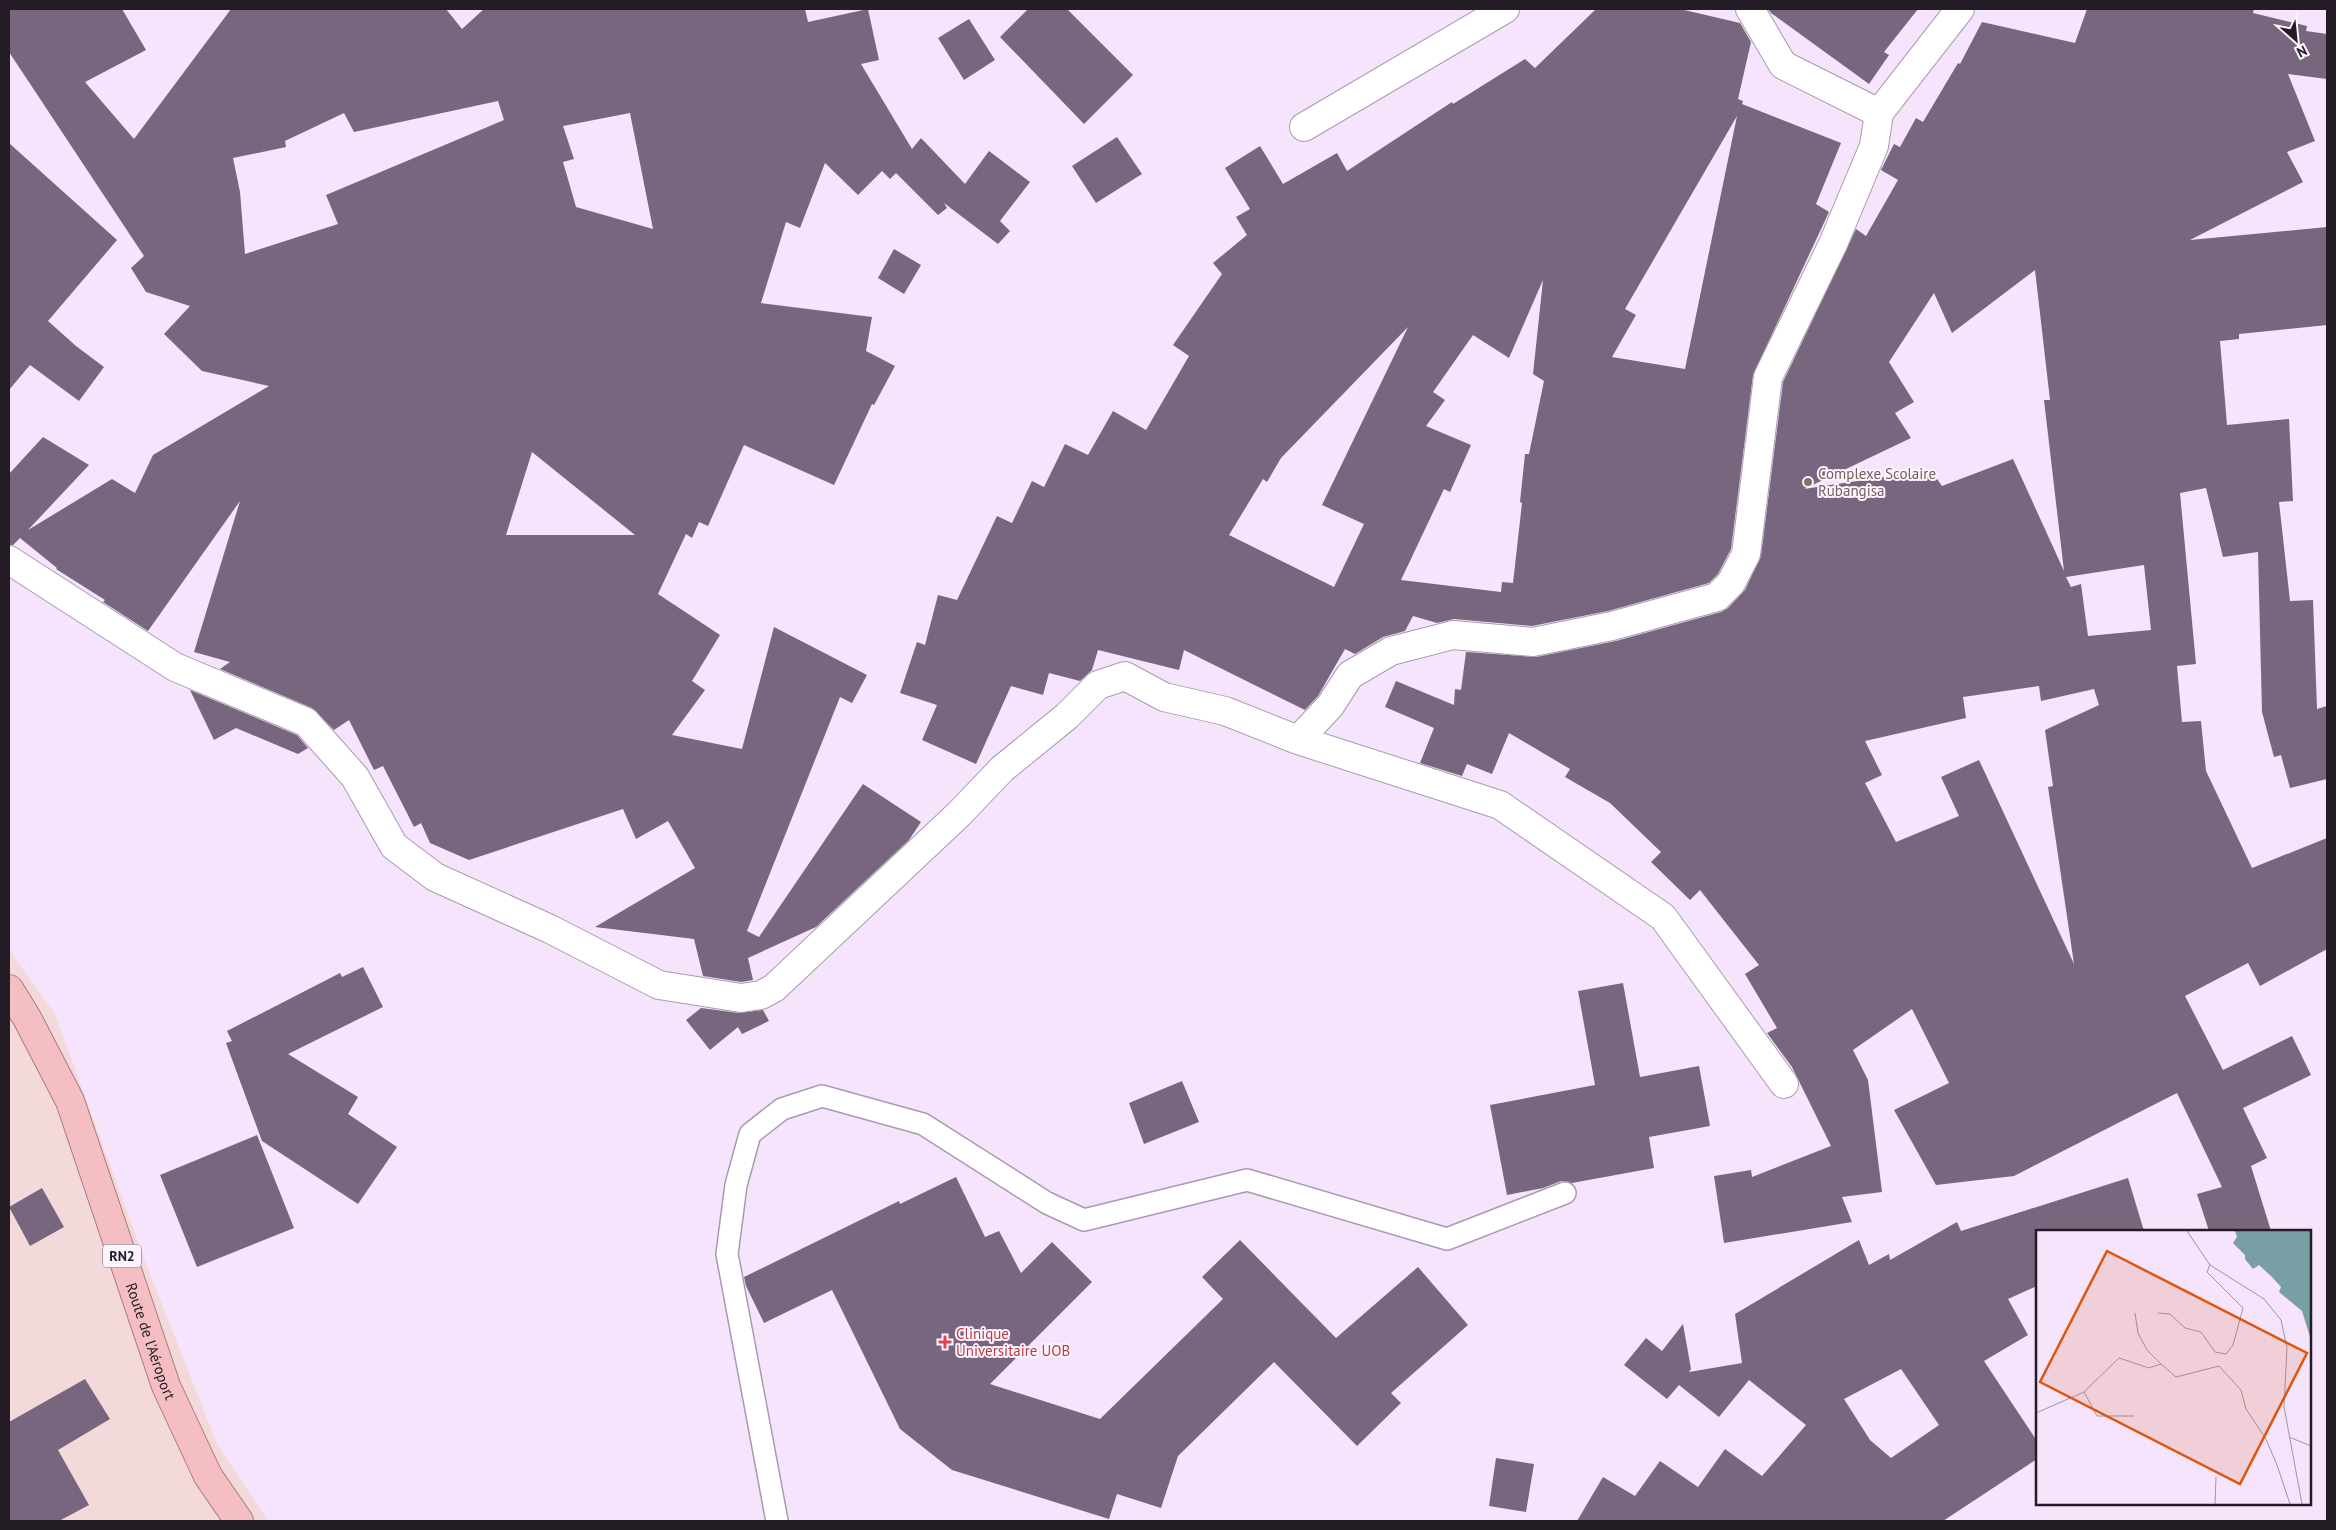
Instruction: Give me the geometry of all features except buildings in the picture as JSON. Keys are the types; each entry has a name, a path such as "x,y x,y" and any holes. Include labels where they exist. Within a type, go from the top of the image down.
{"highway":[{"name":"Route de l'Aéroport","path":"9,989 70,1102 166,1386 208,1476 239,1521"}],"street":[{"path":"1304,127 1505,9"},
{"path":"1750,9 1783,65 1879,113"},
{"path":"1298,740 1330,706 1350,675 1391,651 1453,635 1533,642 1612,626 1717,597 1731,582 1746,554 1755,495 1768,377 1837,235 1874,146 1879,113 1960,9"},
{"path":"9,560 175,667 306,722 355,777 394,846 435,877 550,929 659,985 741,998 761,995 774,988 960,814 1002,769 1066,716 1098,685 1125,676 1164,697 1225,711 1298,740 1500,805 1663,917 1784,1084"}],"lane":[{"path":"777,1521 727,1254 736,1185 750,1134 782,1109 822,1096 923,1124 1047,1203 1084,1220 1246,1180 1447,1239 1565,1193"}],"shaded area":[{"path":"9,950 55,1014 145,1261 217,1444 268,1521 9,1521"}],"place":[{"name":"Complexe Scolaire Rubangisa","path":"1808,482"},
{"name":"Clinique Universitaire UOB","path":"945,1342"}]}
